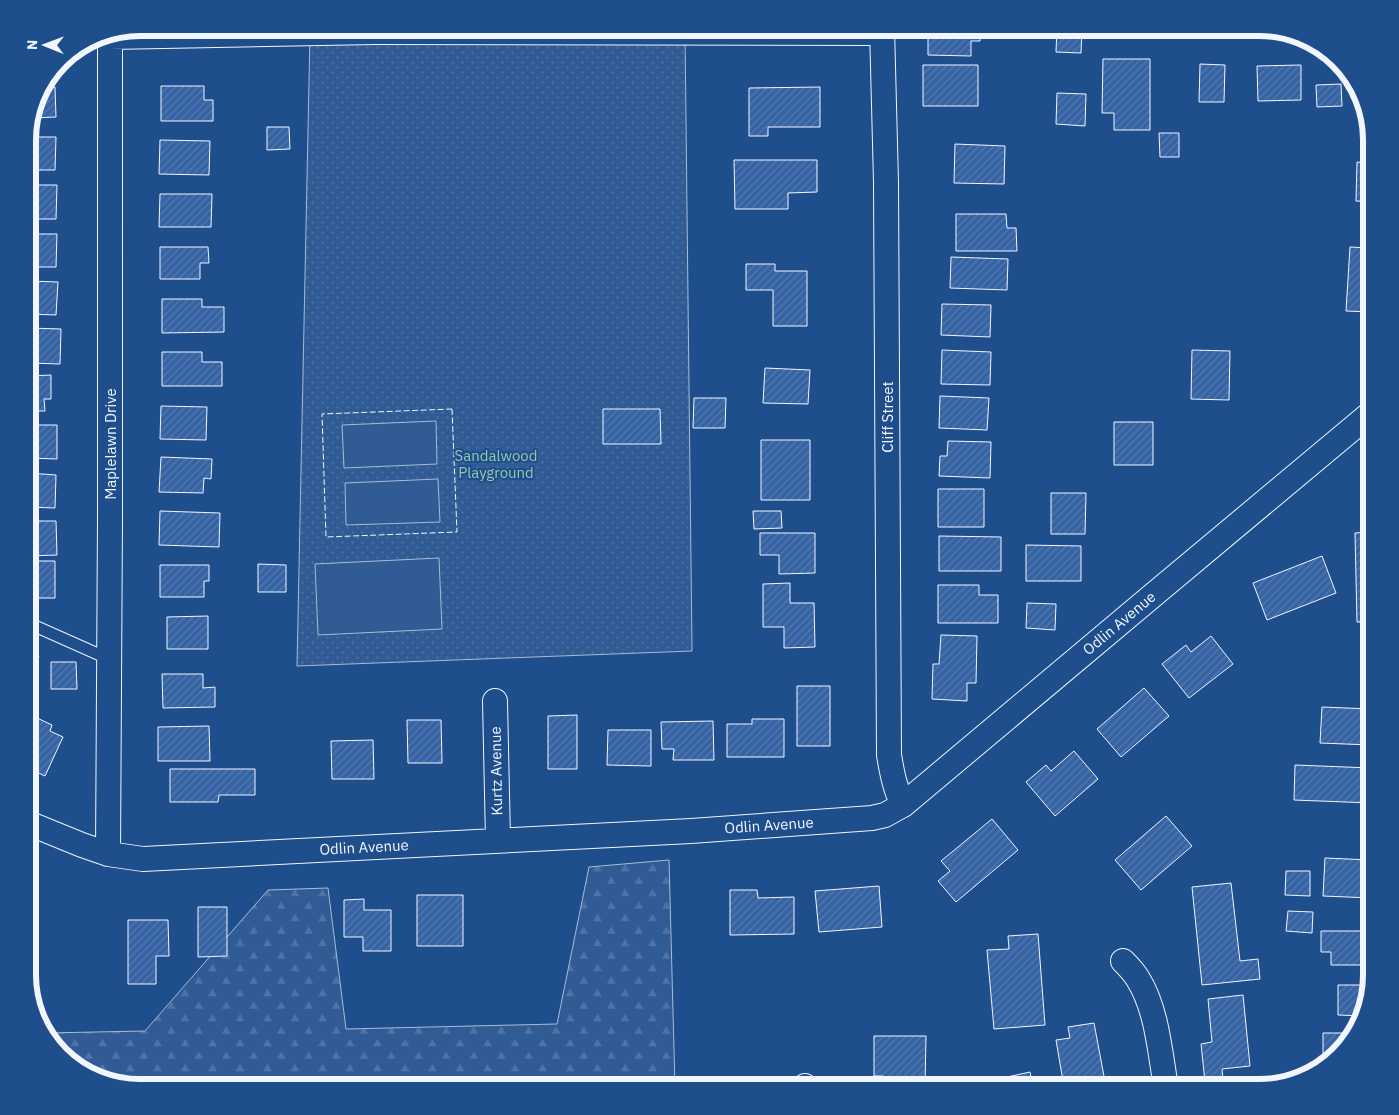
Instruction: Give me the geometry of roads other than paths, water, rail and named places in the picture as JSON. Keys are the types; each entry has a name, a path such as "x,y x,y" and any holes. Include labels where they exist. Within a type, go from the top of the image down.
{"street":[{"name":"Cliff Street","path":"882,36 886,182 890,755 893,778 898,796 903,805"},
{"name":"Maplelawn Drive","path":"108,854 110,659 110,41"},
{"name":"Odlin Avenue","path":"36,826 108,854 143,859 691,831 872,818 885,815 903,805 1363,420"},
{"name":"Kurtz Avenue","path":"495,701 498,840"},
{"path":"1123,961 1138,978 1148,998 1164,1079"}],"lane":[{"path":"36,627 110,659"}],"park label":[{"name":"Sandalwood Playground","path":"496,464"}]}
